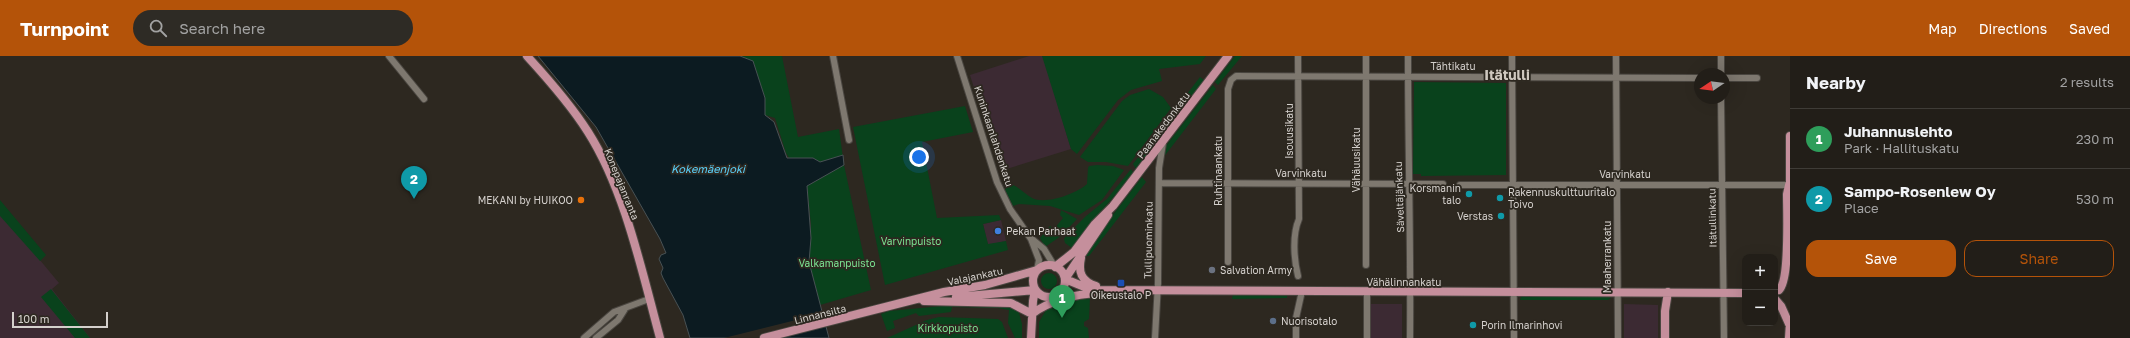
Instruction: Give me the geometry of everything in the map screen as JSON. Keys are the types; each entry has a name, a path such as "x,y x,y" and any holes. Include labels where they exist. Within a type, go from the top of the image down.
{"main road":[{"name":"Konepajanranta","path":"527,56 573,110 598,151 624,213 660,338"},
{"name":"Paanakedonkatu","path":"1065,279 1081,257 1113,206 1163,143 1228,56"},
{"path":"1782,290 1787,252 1786,194 1790,186 1790,136"},
{"name":"Paanakedonkatu","path":"1055,267 1074,252 1095,224 1113,206"},
{"path":"1081,257 1079,269 1084,279 1096,286 1111,286 1120,290"},
{"path":"1031,338 1035,290 1033,280 1037,270 1045,266 1055,267 1061,272 1065,279 1064,288 1055,296 1042,296 1035,290"},
{"name":"Valajankatu","path":"882,309 944,292 998,282 1037,270"},
{"name":"Vähälinnankatu","path":"1065,279 1092,290 1742,293"},
{"name":"Valajankatu","path":"917,300 1035,290"},
{"path":"1032,314 1047,306 1086,294 1111,293 1120,290"},
{"path":"1665,338 1665,311 1668,292"},
{"path":"917,300 1011,303 1032,314"},
{"path":"1778,302 1782,306 1790,326"},
{"name":"Linnansilta","path":"764,338 882,309"},
{"path":"1789,338 1790,322"}],"street":[{"path":"389,56 424,99"},
{"path":"833,56 849,140"},
{"name":"Kuninkaanlahdenkatu","path":"957,56 997,182 1010,209 1031,239 1039,260 1037,270"},
{"name":"Isouusikatu","path":"1298,56 1299,183 1298,220 1296,227 1296,266 1298,276"},
{"name":"Vähäuusikatu","path":"1366,56 1366,265"},
{"name":"Säveltäjänkatu","path":"1408,56 1410,338"},
{"path":"1512,56 1514,338"},
{"name":"Maaherrankatu","path":"1616,56 1618,338"},
{"path":"1721,56 1721,68"},
{"name":"Tähtikatu","path":"1231,80 1236,76 1694,78"},
{"path":"1730,78 1757,78"},
{"name":"Ruhtinaankatu","path":"1228,262 1228,89 1231,80"},
{"name":"Itätullinkatu","path":"1721,104 1724,338"},
{"name":"Tullipuominkatu","path":"1154,338 1157,290 1159,168 1163,143"},
{"name":"Varvinkatu","path":"1159,183 1443,184"},
{"name":"Varvinkatu","path":"1460,185 1617,184 1790,186"},
{"name":"Kuninkaanlahdenkatu","path":"1031,239 1044,249 1055,267"},
{"path":"1296,338 1296,318 1302,291"},
{"path":"1367,292 1367,338"},
{"path":"584,338 614,312 650,299"},
{"path":"596,338 618,320 625,309"}],"shaded area":[{"path":"1029,56 1043,56 1071,149 1000,171 970,75"},
{"path":"0,212 59,283 52,289 90,338 0,338"},
{"path":"1001,220 1006,241 988,245 983,224"},
{"path":"1371,304 1402,304 1402,338 1370,338"},
{"path":"1624,304 1658,305 1658,338 1624,338"}],"green space":[{"name":"Valkamanpuisto","path":"740,56 782,56 798,137 839,129 844,165 871,290 820,305 809,262 811,225 807,186 786,153 775,118 765,115 765,98"},
{"path":"1042,56 1206,56 1200,64 1159,69 1162,81 1131,90 1118,100 1077,154 1071,149"},
{"path":"1235,56 1242,56 1218,85 1215,82"},
{"path":"1200,77 1204,80 1136,169 1133,164"},
{"path":"1414,82 1506,83 1506,175 1421,176 1421,174 1413,174"},
{"path":"1213,85 1216,89 1163,158 1165,147"},
{"path":"1149,89 1163,97 1171,108 1128,166 1106,162 1088,162 1080,157 1122,101 1130,95"},
{"name":"Varvinpuisto","path":"965,106 973,132 922,142 937,218 999,215 1001,220 983,224 988,244 1006,241 1008,250 885,285 853,127"},
{"path":"1089,166 1113,166 1124,170 1102,200 1079,215 1050,206 1019,204 1013,206 1005,190 1007,186 1013,185 1032,198 1038,200 1052,199 1068,195 1087,184"},
{"path":"1131,169 1134,174 1088,226 1072,248 1065,243 1064,239 1066,236 1086,216 1107,199"},
{"path":"1142,177 1146,182 1089,256 1084,256 1096,237"},
{"path":"0,200 46,255 40,261 0,216"},
{"path":"1061,210 1077,219 1061,236 1045,247 1040,238 1050,226 1054,229 1063,218 1060,215"},
{"path":"1049,273 1055,275 1057,281 1055,287 1049,289 1043,287 1041,281 1043,275"},
{"path":"51,289 90,338 75,338 41,297"},
{"path":"1233,294 1287,295 1287,298 1232,299"},
{"path":"1090,296 1089,319 1084,322 1084,326 1088,328 1089,338 1039,338 1039,322 1046,310"},
{"path":"1609,296 1611,298 1608,300 1520,300 1521,297"},
{"path":"953,305 1011,307 1018,309 1022,324 1022,338 1015,338 1008,323 1009,310 998,308 952,307 951,312 919,316 916,313 893,321 895,328 887,331 881,314 889,311"},
{"name":"Kirkkopuisto","path":"939,317 998,319 1002,322 1008,338 887,338 927,320"}],"water":[{"name":"Kokemäenjoki","path":"538,56 740,56 753,61 765,98 765,115 774,122 787,158 813,158 820,162 843,155 844,165 807,186 811,238 809,262 829,338 690,338 683,315 661,273 663,268 659,259 661,255 666,253 660,239 596,127"}],"pier":[{"path":"824,313 828,326 780,338 724,338"}],"place":[{"name":"Korsmanin talo","path":"1469,194"},
{"name":"Rakennuskulttuuritalo Toivo","path":"1500,198"},
{"name":"Sampo-Rosenlew Oy","path":"414,199"},
{"name":"MEKANI by HUIKOO","path":"581,200"},
{"name":"Verstas","path":"1501,216"},
{"name":"Pekan Parhaat","path":"998,231"},
{"name":"Salvation Army","path":"1212,270"},
{"name":"Oikeustalo P","path":"1121,283"},
{"name":"Juhannuslehto","path":"1062,318"},
{"name":"Nuorisotalo","path":"1273,321"},
{"name":"Porin Ilmarinhovi","path":"1473,325"}],"district":[{"name":"Itätulli","path":"1507,74"}]}
